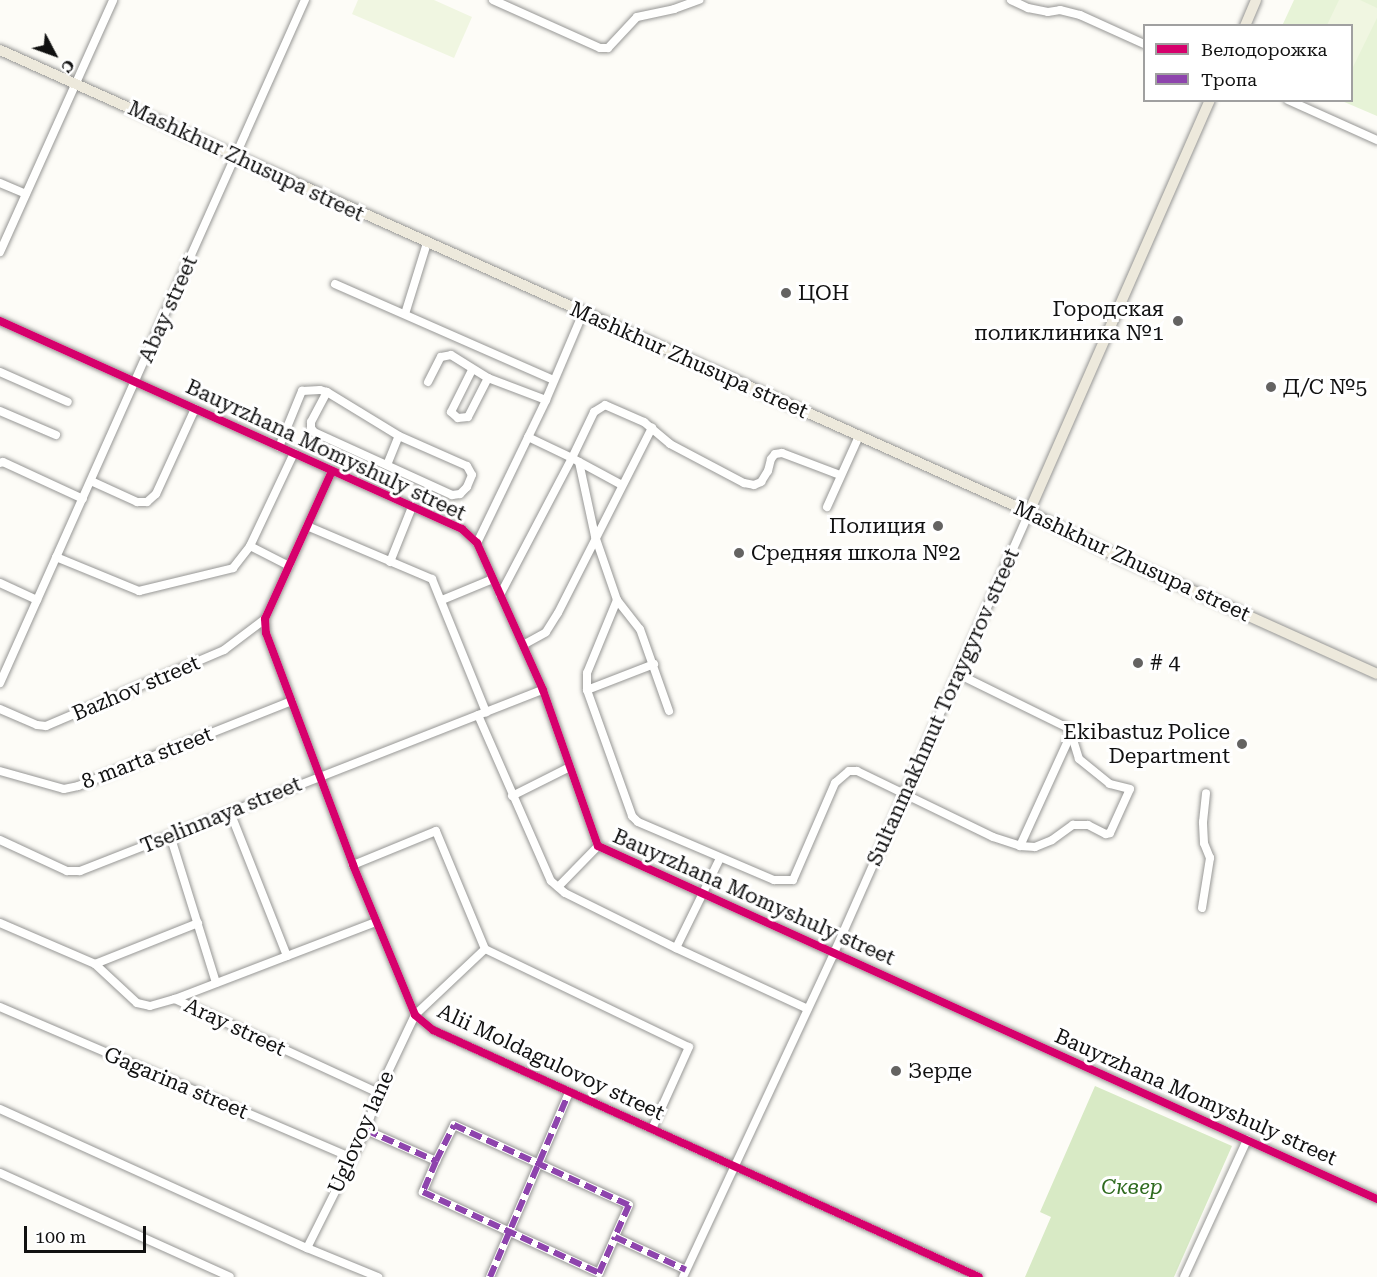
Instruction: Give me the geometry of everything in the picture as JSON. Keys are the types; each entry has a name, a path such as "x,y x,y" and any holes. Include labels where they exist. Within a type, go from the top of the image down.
{"main road":[{"path":"1246,24 1256,0"},
{"name":"Mashkhur Zhusupa street","path":"0,50 1029,512 1118,557 1377,674"},
{"name":"Sultanmakhmut Toraygyrov street","path":"1029,512 1209,102"}],"street":[{"path":"0,252 113,0"},
{"name":"Abay street","path":"0,683 305,0"},
{"path":"493,0 600,48 608,48 638,17 674,9 699,0"},
{"path":"1011,0 1028,8 1048,12 1060,10 1080,15 1143,44"},
{"path":"1292,102 1377,140"},
{"path":"0,183 26,194"},
{"path":"405,314 427,243"},
{"path":"335,284 554,380"},
{"path":"477,543 546,400 584,313"},
{"name":"Bauyrzhana Momyshuly street","path":"0,321 462,529 477,543 543,690 598,846 1377,1199"},
{"path":"428,382 441,357 451,355 488,378 546,400"},
{"path":"472,370 451,412 458,418 468,417 488,378"},
{"path":"0,372 68,402"},
{"path":"279,447 302,391 307,389 327,392 399,436 467,466 472,475 467,487 460,494 452,495 314,432 311,428 312,422 327,392"},
{"path":"500,595 575,460 599,406 605,405 652,428 670,444 744,483 754,485 761,482 768,471 771,459 782,453 840,475"},
{"path":"91,481 137,502 147,502 156,494 195,409"},
{"path":"0,411 56,435"},
{"path":"523,645 546,632 558,613 595,536 652,428"},
{"path":"387,465 399,436"},
{"path":"827,507 859,436"},
{"path":"528,437 622,484"},
{"path":"56,557 139,591 233,568 250,546 294,453"},
{"path":"575,460 595,536 617,600 640,629 669,711"},
{"path":"0,463 3,462 83,498"},
{"path":"265,619 332,471"},
{"path":"390,562 412,507"},
{"name":"Sultanmakhmut Toraygyrov street","path":"684,1273 834,953 1029,512"},
{"path":"307,526 432,579 442,600 512,796 550,881 565,893 676,948 808,1009"},
{"path":"250,546 289,566"},
{"path":"442,600 493,579"},
{"path":"0,583 37,600"},
{"path":"617,600 587,673 587,690 632,816 638,822 774,880 794,880 835,783 841,775 849,771 857,771 993,837 1020,846 1035,847 1052,840 1072,825 1088,825 1106,834 1110,833 1123,809 1130,789 1110,784 1082,761 1078,756 1072,731 958,674"},
{"name":"Alii Moldagulovoy street","path":"265,619 266,633 353,865 415,1015 432,1030 569,1093 734,1164 979,1277"},
{"name":"Bazhov street","path":"0,709 36,725 46,726 224,650 265,619"},
{"path":"587,690 654,664"},
{"name":"Tselinnaya street","path":"0,840 68,871 80,871 543,690"},
{"name":"8 marta street","path":"0,771 64,789 78,786 292,701"},
{"path":"1020,846 1072,731"},
{"path":"512,796 570,767"},
{"path":"1202,908 1210,858 1204,843 1203,822 1206,793"},
{"path":"230,812 286,956"},
{"path":"353,865 436,831 485,948 689,1047 652,1129"},
{"path":"170,835 216,983"},
{"path":"558,887 598,846"},
{"path":"676,948 720,858"},
{"path":"175,999 376,922"},
{"name":"Aray street","path":"0,923 95,964 137,1003 150,1006 175,999 378,1093"},
{"path":"95,964 198,923"},
{"path":"415,1015 485,948"},
{"name":"Gagarina street","path":"0,1007 352,1158"},
{"name":"Uglovoy lane","path":"307,1248 366,1130 378,1093 415,1015"},
{"path":"490,1277 569,1093"},
{"path":"0,1109 307,1248 378,1277"},
{"path":"454,1125 539,1164 629,1205 598,1273 423,1192 454,1125"},
{"path":"366,1130 436,1161"},
{"path":"1184,1277 1246,1140"},
{"path":"0,1173 230,1277"},
{"path":"615,1237 684,1273"}],"green space":[{"path":"358,0 434,0 472,17 454,58 352,14"},
{"path":"1294,0 1377,0 1377,116 1344,102 1353,102 1353,24 1283,24"},
{"path":"1339,0 1360,0 1377,8 1377,18 1353,67 1353,24 1327,24"},
{"name":"Сквер","path":"1095,1086 1232,1146 1174,1277 1025,1277 1051,1217 1040,1212"}],"marked path":[{"path":"490,1277 569,1093"},
{"path":"436,1161 454,1125 629,1205 615,1237"},
{"path":"366,1130 436,1161 423,1192 599,1273 615,1237 686,1270"}],"cycle path":[{"path":"0,321 462,529 477,543 543,690 598,846 1377,1199"},
{"path":"332,471 265,619 266,633 353,865 415,1015 433,1030 979,1277"}],"place":[{"name":"ЦОН","path":"786,293"},
{"name":"Городская поликлиника №1","path":"1178,321"},
{"name":"Д/С №5","path":"1271,387"},
{"name":"Полиция","path":"938,526"},
{"name":"Средняя школа №2","path":"739,553"},
{"name":"# 4","path":"1138,663"},
{"name":"Ekibastuz Police Department","path":"1242,744"},
{"name":"Зерде","path":"896,1071"}]}
